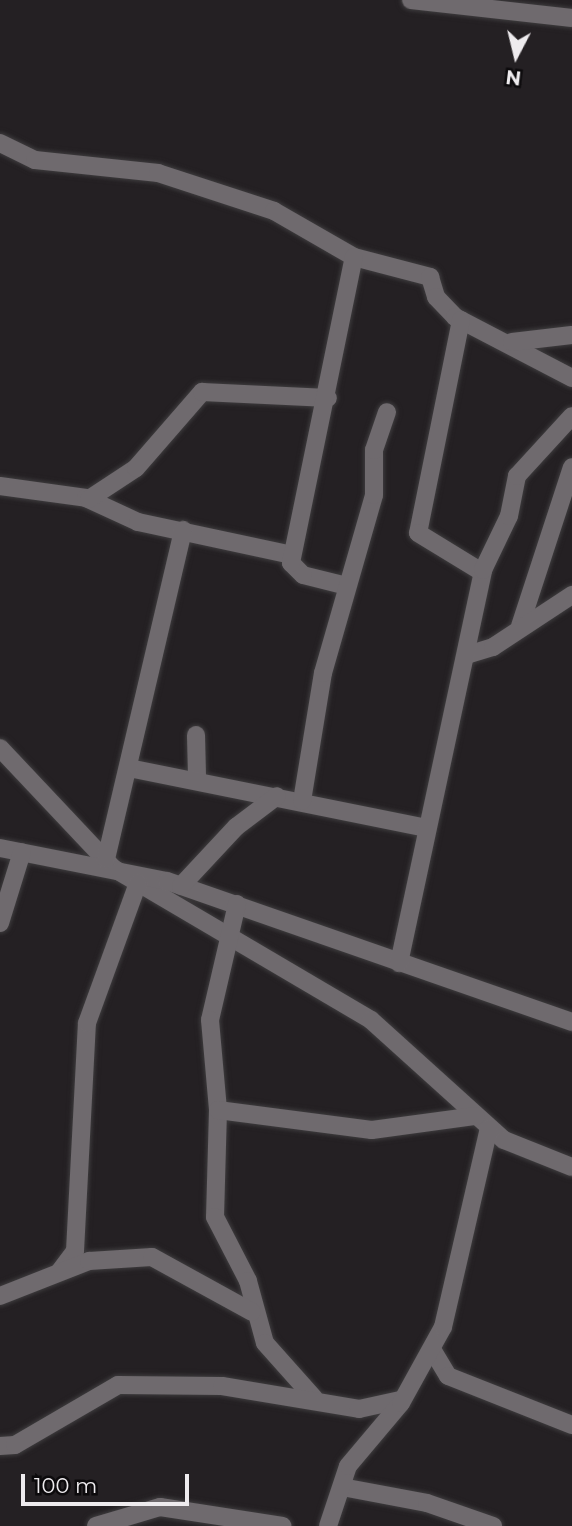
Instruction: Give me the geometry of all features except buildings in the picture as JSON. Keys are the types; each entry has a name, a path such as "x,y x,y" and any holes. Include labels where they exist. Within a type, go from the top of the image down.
{"street":[{"path":"411,0 572,18"},
{"path":"0,144 35,160 189,181 274,211 354,257 430,278 436,297 461,320 512,342 572,378"},
{"path":"347,586 294,571 292,555 328,398 354,257"},
{"path":"461,320 418,533 482,572"},
{"path":"512,342 572,335"},
{"path":"89,499 136,468 202,392 328,398"},
{"path":"302,801 302,773 347,586 374,495 374,450 387,412"},
{"path":"399,963 470,654 482,572 509,516 517,476 572,416"},
{"path":"520,626 572,467"},
{"path":"0,486 89,499 138,522 292,555"},
{"path":"110,863 183,530"},
{"path":"470,654 494,647 520,626 572,595"},
{"path":"195,735 197,777"},
{"path":"0,748 110,863 227,938 371,1020 483,1122 516,1147 572,1167"},
{"path":"129,768 197,777 428,828"},
{"path":"181,886 236,827 277,796"},
{"path":"0,848 110,863 237,904 572,1022"},
{"path":"0,923 22,852"},
{"path":"60,1270 75,1251 88,1023 138,883"},
{"path":"237,904 210,1020 218,1110 215,1217 248,1281 251,1312 265,1343 314,1398"},
{"path":"218,1110 372,1130 483,1122"},
{"path":"328,1526 348,1466 403,1399 433,1350 471,1224 483,1122"},
{"path":"0,1296 60,1270 89,1261 156,1258 251,1312"},
{"path":"433,1350 448,1376 572,1425"},
{"path":"0,1446 15,1445 118,1385 184,1382 314,1398 374,1409 403,1399"},
{"path":"342,1487 427,1503 493,1526"},
{"path":"96,1526 160,1507 283,1526"}]}
